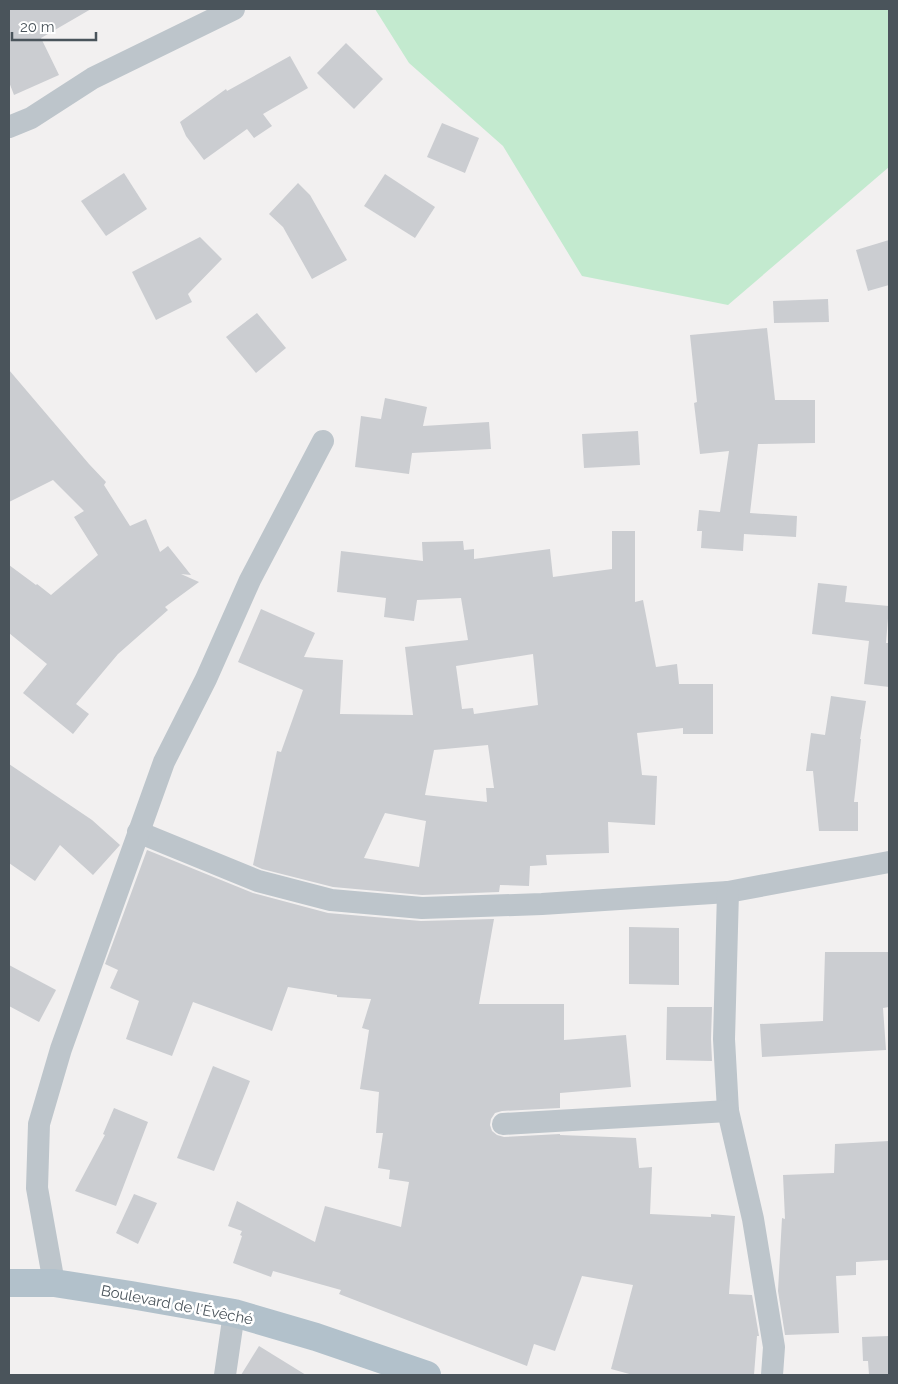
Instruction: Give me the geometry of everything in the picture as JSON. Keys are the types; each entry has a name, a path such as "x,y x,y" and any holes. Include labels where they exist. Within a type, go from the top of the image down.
{"main road":[{"name":"Boulevard de l'Évêché","path":"9,1283 54,1283 234,1314 316,1337 427,1375"}],"street":[{"path":"9,127 32,118 93,78 234,9"},
{"path":"54,1283 36,1188 39,1124 61,1049 164,762 206,679 250,580 323,441"},
{"path":"138,832 258,881 331,900 422,908 542,904 728,892 889,862"},
{"path":"728,892 724,1038 728,1111 753,1219 774,1348 772,1375"},
{"path":"503,1124 728,1111"},
{"path":"225,1375 234,1314"}],"green space":[{"path":"375,9 889,9 889,167 728,305 582,276 503,146 409,63"}],"building":[{"path":"9,9 91,9 41,38 59,75 14,95 9,82"},
{"path":"346,43 383,79 354,109 317,73"},
{"path":"290,56 308,88 263,114 272,126 254,138 247,129 204,160 186,136 180,122 226,89 227,91"},
{"path":"442,123 479,138 465,173 427,157"},
{"path":"124,173 147,209 106,236 81,201"},
{"path":"385,174 435,207 415,238 364,206"},
{"path":"298,183 310,195 347,260 312,279 283,227 269,214"},
{"path":"200,237 222,259 188,294 192,302 156,320 132,272"},
{"path":"889,240 889,285 868,291 856,250"},
{"path":"828,299 829,322 774,323 773,301"},
{"path":"257,313 286,348 256,373 226,337"},
{"path":"767,328 775,400 815,400 815,443 758,444 750,513 797,516 796,537 744,534 743,551 701,548 702,531 697,531 699,510 720,512 729,451 700,454 694,403 697,402 690,335"},
{"path":"9,370 106,482 104,485 130,526 146,519 160,552 168,546 191,575 181,574 199,582 165,607 168,610 118,654 76,704 89,714 73,734 23,693 47,664 9,633 9,565 51,595 98,555 74,517 84,511 53,480 9,502"},
{"path":"385,398 427,407 423,426 489,422 491,449 412,453 409,474 355,467 361,416 381,419"},
{"path":"638,431 640,465 584,468 582,434"},
{"path":"612,531 635,531 635,602 643,600 656,667 677,664 679,684 713,684 713,734 683,734 683,728 637,733 642,775 657,776 655,825 608,822 609,853 546,855 547,865 530,866 529,886 500,885 499,892 422,895 333,887 253,865 277,751 281,752 303,690 238,662 261,609 315,633 304,657 343,660 340,714 413,715 405,647 468,640 461,598 417,600 414,621 384,617 386,598 337,592 341,551 423,561 422,542 463,541 464,550 474,549 474,559 550,549 553,577 612,569","holes":["533,654 538,705 474,714 473,708 462,709 456,666","488,745 494,788 486,788 487,802 425,795 434,750","385,813 426,821 419,867 364,858"]},
{"path":"818,583 847,586 845,602 889,606 886,643 889,643 889,687 864,684 869,641 812,634"},
{"path":"831,696 866,701 854,802 858,802 858,831 819,831 813,771 806,771 811,733 825,735"},
{"path":"9,764 92,820 120,845 93,875 60,845 35,881 9,863"},
{"path":"147,850 253,893 328,913 421,921 494,919 479,1004 564,1004 564,1040 626,1035 631,1087 560,1093 560,1108 495,1113 490,1125 492,1131 504,1137 560,1134 636,1138 639,1168 652,1167 650,1214 711,1217 711,1214 735,1216 729,1294 752,1295 759,1336 757,1336 754,1375 633,1375 611,1369 633,1285 582,1276 555,1351 534,1344 527,1366 339,1294 341,1290 273,1271 271,1277 233,1263 242,1231 228,1226 237,1201 315,1242 325,1206 401,1227 409,1182 389,1179 390,1170 378,1168 383,1133 376,1133 379,1092 360,1089 369,1030 362,1028 371,999 337,997 337,995 288,987 272,1031 193,1002 172,1056 126,1039 139,1001 110,988 118,970 105,964"},
{"path":"629,927 679,928 679,985 629,984"},
{"path":"825,952 889,952 889,1007 883,1008 886,1050 762,1057 760,1024 823,1021"},
{"path":"9,965 56,990 39,1022 9,1006"},
{"path":"667,1007 712,1007 712,1061 666,1060"},
{"path":"213,1066 250,1081 214,1171 177,1158"},
{"path":"114,1108 148,1122 116,1206 75,1191 105,1135 103,1134"},
{"path":"889,1141 889,1260 856,1262 856,1275 836,1276 839,1333 785,1335 778,1291 782,1218 785,1219 783,1175 834,1173 835,1144"},
{"path":"134,1194 157,1203 138,1244 116,1233"},
{"path":"889,1336 889,1375 869,1375 868,1361 863,1361 862,1337"},
{"path":"259,1346 306,1375 241,1375"}]}
